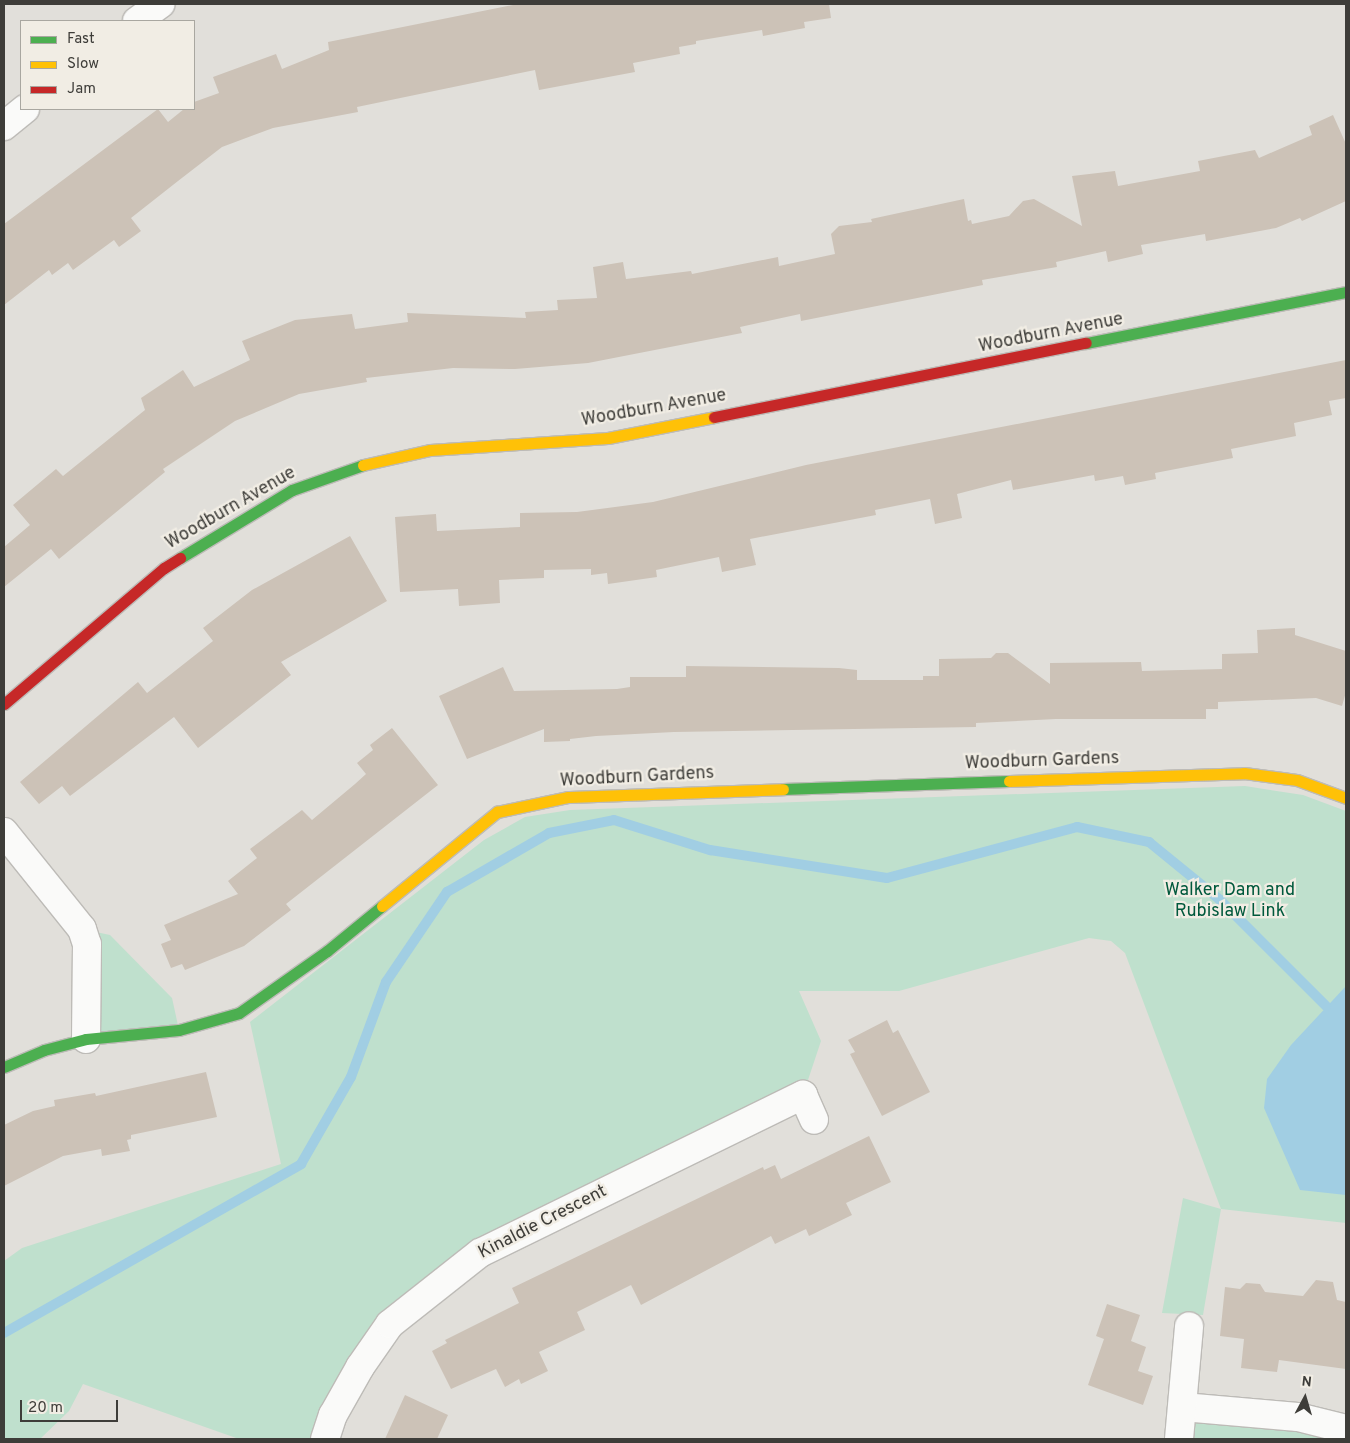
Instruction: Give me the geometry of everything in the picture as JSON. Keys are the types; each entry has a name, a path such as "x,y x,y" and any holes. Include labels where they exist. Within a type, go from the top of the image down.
{"street":[{"path":"138,20 160,4"},
{"path":"4,126 24,110"},
{"name":"Woodburn Avenue","path":"4,704 164,568 292,490 361,465 430,450 608,438 1346,292"},
{"name":"Woodburn Gardens","path":"4,1067 44,1050 86,1039 179,1030 239,1013 327,951 496,812 568,797 1244,773 1297,780 1346,798"},
{"path":"4,832 82,929 87,944 86,1039"},
{"name":"Kinaldie Crescent","path":"326,1439 333,1415 360,1366 390,1324 480,1252 803,1095 814,1120"},
{"path":"1179,1439 1189,1326"},
{"path":"1183,1407 1298,1418 1346,1429"}],"green space":[{"name":"Walker Dam and Rubislaw Link","path":"1245,786 1303,795 1346,811 1346,1223 1221,1209 1125,953 1111,941 1089,938 899,991 799,991 821,1041 803,1095 480,1253 390,1324 325,1439 239,1439 83,1384 69,1411 40,1439 4,1439 4,1261 22,1248 281,1164 250,1022 484,840 525,817 570,810"},
{"path":"82,929 110,935 172,998 179,1030 86,1039"},
{"path":"1183,1198 1221,1209 1203,1315 1162,1313"},
{"path":"1183,1407 1346,1439 1179,1439"}],"water":[{"path":"1346,986 1346,1195 1300,1190 1264,1108 1267,1079 1291,1045"}],"building":[{"path":"518,4 829,4 831,18 804,22 805,28 763,36 762,30 696,41 696,44 679,47 680,54 633,63 635,72 539,90 535,70 357,107 358,112 273,128 222,147 131,218 141,231 119,247 114,240 73,270 68,263 52,275 49,270 4,305 4,224 157,110 159,110 168,122 183,110 195,110 195,102 219,93 213,77 276,54 282,69 329,50 328,42"},
{"path":"1333,115 1346,144 1346,201 1302,221 1300,218 1276,228 1206,241 1205,234 1141,245 1143,254 1108,262 1106,251 1056,262 1057,267 982,280 983,285 801,321 800,314 740,327 742,333 588,363 515,369 453,368 366,378 367,382 299,394 235,421 163,469 165,472 59,559 51,549 4,587 4,547 30,525 13,505 56,469 63,476 145,410 141,398 183,370 194,387 250,360 242,341 295,320 352,314 355,329 408,322 407,313 526,318 525,312 558,310 557,300 597,298 593,267 623,262 626,279 691,271 692,274 778,257 779,266 835,254 831,234 839,226 872,222 871,219 964,199 968,221 971,220 972,224 1009,216 1023,201 1034,199 1082,226 1072,176 1115,171 1118,186 1200,171 1198,161 1255,150 1259,158 1312,135 1309,126"},
{"path":"1346,360 1346,398 1329,401 1332,415 1294,423 1296,436 1231,449 1233,458 1155,473 1156,479 1125,485 1123,476 1095,481 1094,475 1013,490 1011,480 957,494 962,518 935,524 930,499 875,510 876,515 750,539 756,565 722,572 719,557 656,570 657,577 608,584 607,573 591,575 591,569 544,570 544,578 499,580 500,603 459,606 458,589 400,592 395,517 436,514 437,531 520,527 520,513 577,512 653,502 806,465"},
{"path":"350,536 387,601 281,662 291,675 198,748 174,717 70,796 62,786 39,804 20,782 138,682 147,693 213,641 203,628 252,590"},
{"path":"1295,628 1295,635 1346,651 1346,692 1342,706 1316,698 1218,702 1218,709 1206,709 1206,719 1056,719 976,723 976,727 674,732 596,736 570,739 570,741 544,742 544,729 467,759 439,696 503,667 514,691 617,689 630,687 630,677 686,677 686,666 839,668 857,670 857,680 923,680 923,676 939,676 939,659 991,658 996,653 1008,653 1050,684 1050,663 1141,662 1142,671 1222,669 1222,654 1258,653 1257,630"},
{"path":"392,728 438,785 286,904 291,910 244,946 185,970 182,964 171,968 161,944 171,940 164,925 238,894 228,881 257,858 250,849 302,810 312,820 355,784 366,774 357,763 373,750 370,745"},
{"path":"887,1020 893,1033 898,1030 930,1092 882,1116 850,1054 855,1052 848,1040"},
{"path":"206,1072 217,1117 131,1135 131,1139 127,1140 130,1151 102,1156 101,1149 63,1156 4,1186 4,1125 33,1111 55,1106 54,1100 95,1093 96,1096"},
{"path":"869,1136 891,1182 846,1203 852,1215 809,1236 806,1229 775,1244 771,1236 641,1305 631,1285 577,1312 585,1330 539,1352 548,1371 521,1384 519,1379 505,1387 496,1369 451,1389 432,1351 447,1343 445,1340 519,1303 512,1288 763,1167 764,1170 775,1165 781,1179"},
{"path":"1316,1280 1333,1282 1337,1300 1346,1302 1346,1369 1279,1360 1277,1372 1241,1368 1244,1339 1220,1336 1225,1287 1240,1289 1246,1283 1260,1284 1265,1292 1303,1296"},
{"path":"1107,1304 1140,1315 1131,1341 1146,1347 1138,1371 1153,1376 1143,1405 1088,1385 1104,1339 1096,1336"},
{"path":"405,1395 448,1415 437,1439 385,1439"}],"waterway":[{"path":"4,1333 301,1164 351,1077 386,982 447,892 549,833 614,820 710,850 887,878 1077,827 1149,842 1220,900 1326,1006"}],"traffic: fast":[{"path":"1086,343 1346,292"},
{"path":"180,558 292,490 363,465"},
{"path":"783,789 1009,781"},
{"path":"4,1067 44,1050 86,1039 179,1030 239,1013 327,951 382,906"}],"traffic: slow":[{"path":"363,465 430,450 608,438 714,417"},
{"path":"1009,781 1244,773 1297,780 1346,798"},
{"path":"382,906 497,812 568,797 783,789"}],"traffic: jam":[{"path":"714,417 1086,343"},
{"path":"4,704 164,568 180,558"}]}
